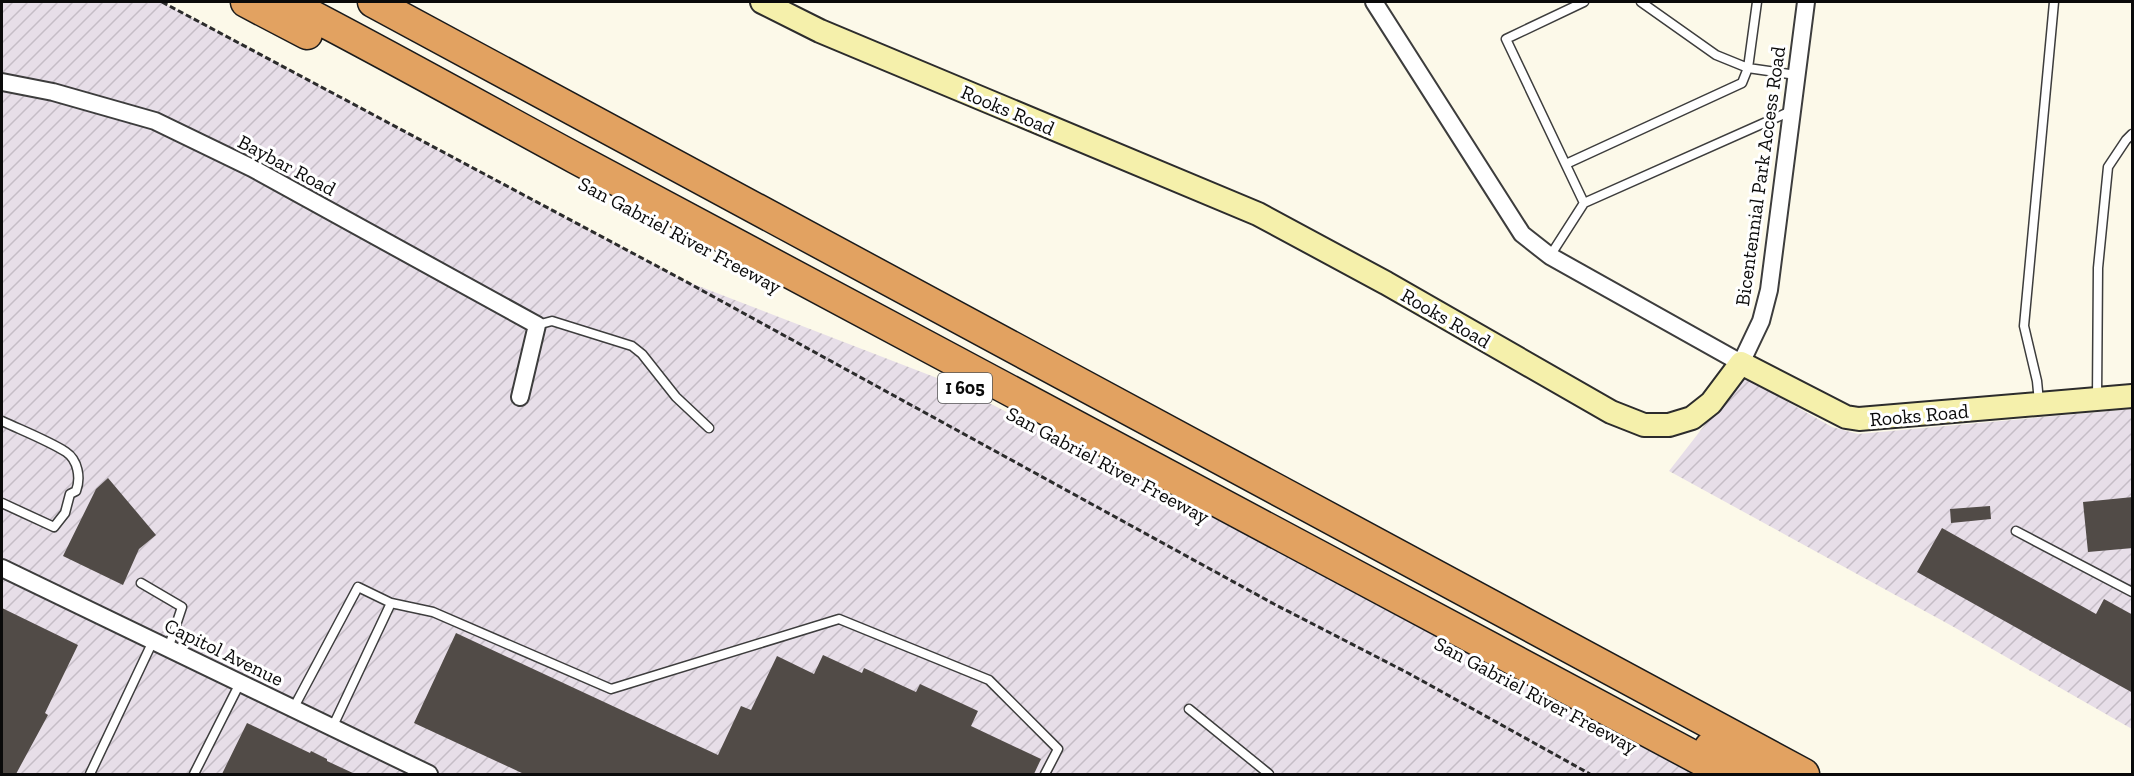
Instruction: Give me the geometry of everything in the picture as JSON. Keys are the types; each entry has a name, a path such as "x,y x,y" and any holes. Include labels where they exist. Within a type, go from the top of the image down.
{"highway":[{"name":"San Gabriel River Freeway","path":"246,2 1685,774"},
{"path":"286,2 413,68 571,156 1310,554 1727,774"},
{"path":"331,2 1251,498 1757,760 1804,774"},
{"path":"373,2 1757,760 1815,774"}],"street":[{"name":"Rooks Road","path":"762,2 820,32 1258,214 1386,283 1611,412 1644,425 1669,425 1692,418 1711,404 1741,363 1846,417 1859,419 2133,396"},
{"path":"1374,2 1522,234 1550,256 1741,363"},
{"name":"Bicentennial Park Access Road","path":"1741,363 1761,321 1769,290 1806,2"},
{"name":"Baybar Road","path":"2,82 53,92 155,121 252,168 537,325"},
{"path":"520,398 537,325"},
{"name":"Capitol Avenue","path":"2,568 429,774"}],"lane":[{"path":"1584,2 1506,39 1584,203"},
{"path":"1641,2 1716,55 1748,68 1796,75"},
{"path":"1566,164 1742,83 1748,68 1757,2"},
{"path":"2039,405 2037,381 2024,326 2054,2"},
{"path":"1550,256 1584,203 1792,111"},
{"path":"2097,399 2098,268 2108,167 2126,140 2133,134"},
{"path":"537,325 552,321 632,346 642,354 676,398 709,428"},
{"path":"2,421 66,452 76,466 79,484 76,491 70,494 65,513 54,527 2,503"},
{"path":"2016,531 2133,592"},
{"path":"141,583 182,608 168,648"},
{"path":"293,709 357,587 391,603 433,612 611,689 839,619 989,680 1058,749 1045,774"},
{"path":"332,728 391,603"},
{"path":"90,774 153,641"},
{"path":"194,774 240,683"},
{"path":"1189,710 1269,774"}],"path":[{"path":"162,2 683,280 1274,604 1408,673 1590,774"}],"shaded area":[{"path":"2,2 162,2 683,280 950,383 1714,774 2,774"},
{"path":"1747,379 1832,427 1858,434 2132,409 2132,729 1952,626 1669,471 1739,381"}],"building":[{"path":"108,478 156,535 139,549 123,585 63,556 96,489"},
{"path":"2133,497 2133,548 2088,552 2083,502"},
{"path":"1990,506 1991,519 1951,523 1950,509"},
{"path":"1942,528 2096,614 2104,599 2133,615 2133,693 1917,572"},
{"path":"2,608 78,645 45,713 48,715 16,774 2,774"},
{"path":"456,633 718,755 741,706 751,710 777,656 814,674 823,655 862,673 864,668 916,692 920,684 978,711 971,726 1041,759 1034,774 524,774 414,723"},
{"path":"247,723 310,753 311,751 355,774 222,774"}]}
